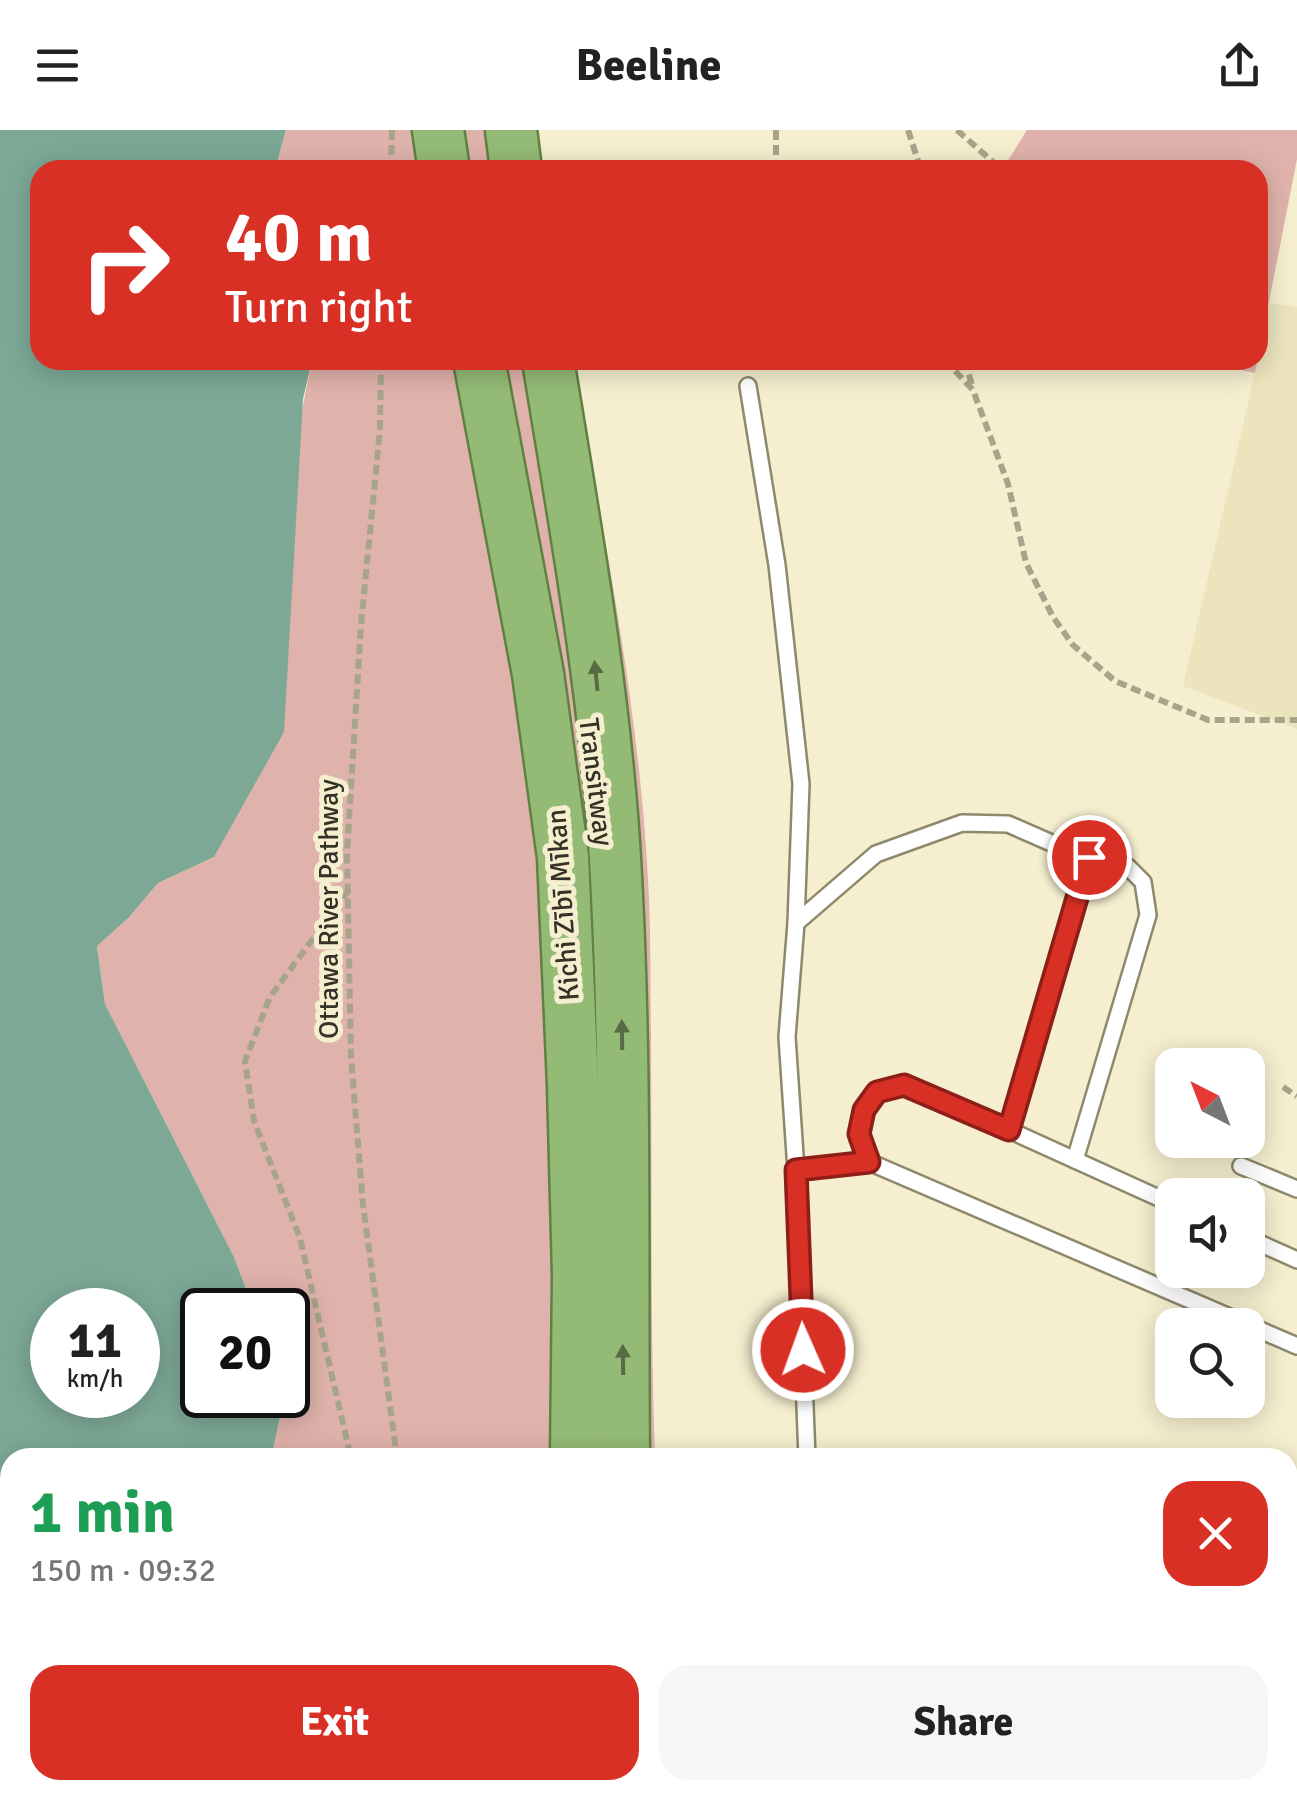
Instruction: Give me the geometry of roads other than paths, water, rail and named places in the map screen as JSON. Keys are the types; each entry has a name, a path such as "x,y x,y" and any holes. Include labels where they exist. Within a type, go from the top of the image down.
{"highway":[{"path":"438,130 442,160"},
{"path":"511,130 515,160"},
{"name":"Kichi Zībī Mīkan","path":"481,370 538,674 563,856 578,1276 576,1448"},
{"name":"Kichi Zībī Mīkan","path":"550,370 590,616 613,838 622,999 624,1448"}],"lane":[{"path":"748,386 778,565 800,784 796,923 787,1037 808,1448"},
{"path":"796,923 876,854 962,823 1008,824 1136,874 1143,882 1148,915 1075,1160"},
{"path":"1009,1130 1089,857"},
{"path":"869,1162 859,1134 864,1110 877,1092 904,1085 1155,1196"},
{"path":"578,1276 590,1088"},
{"path":"796,1170 869,1162 1297,1346"},
{"path":"1241,1166 1297,1189"},
{"path":"1265,1246 1297,1260"}]}
